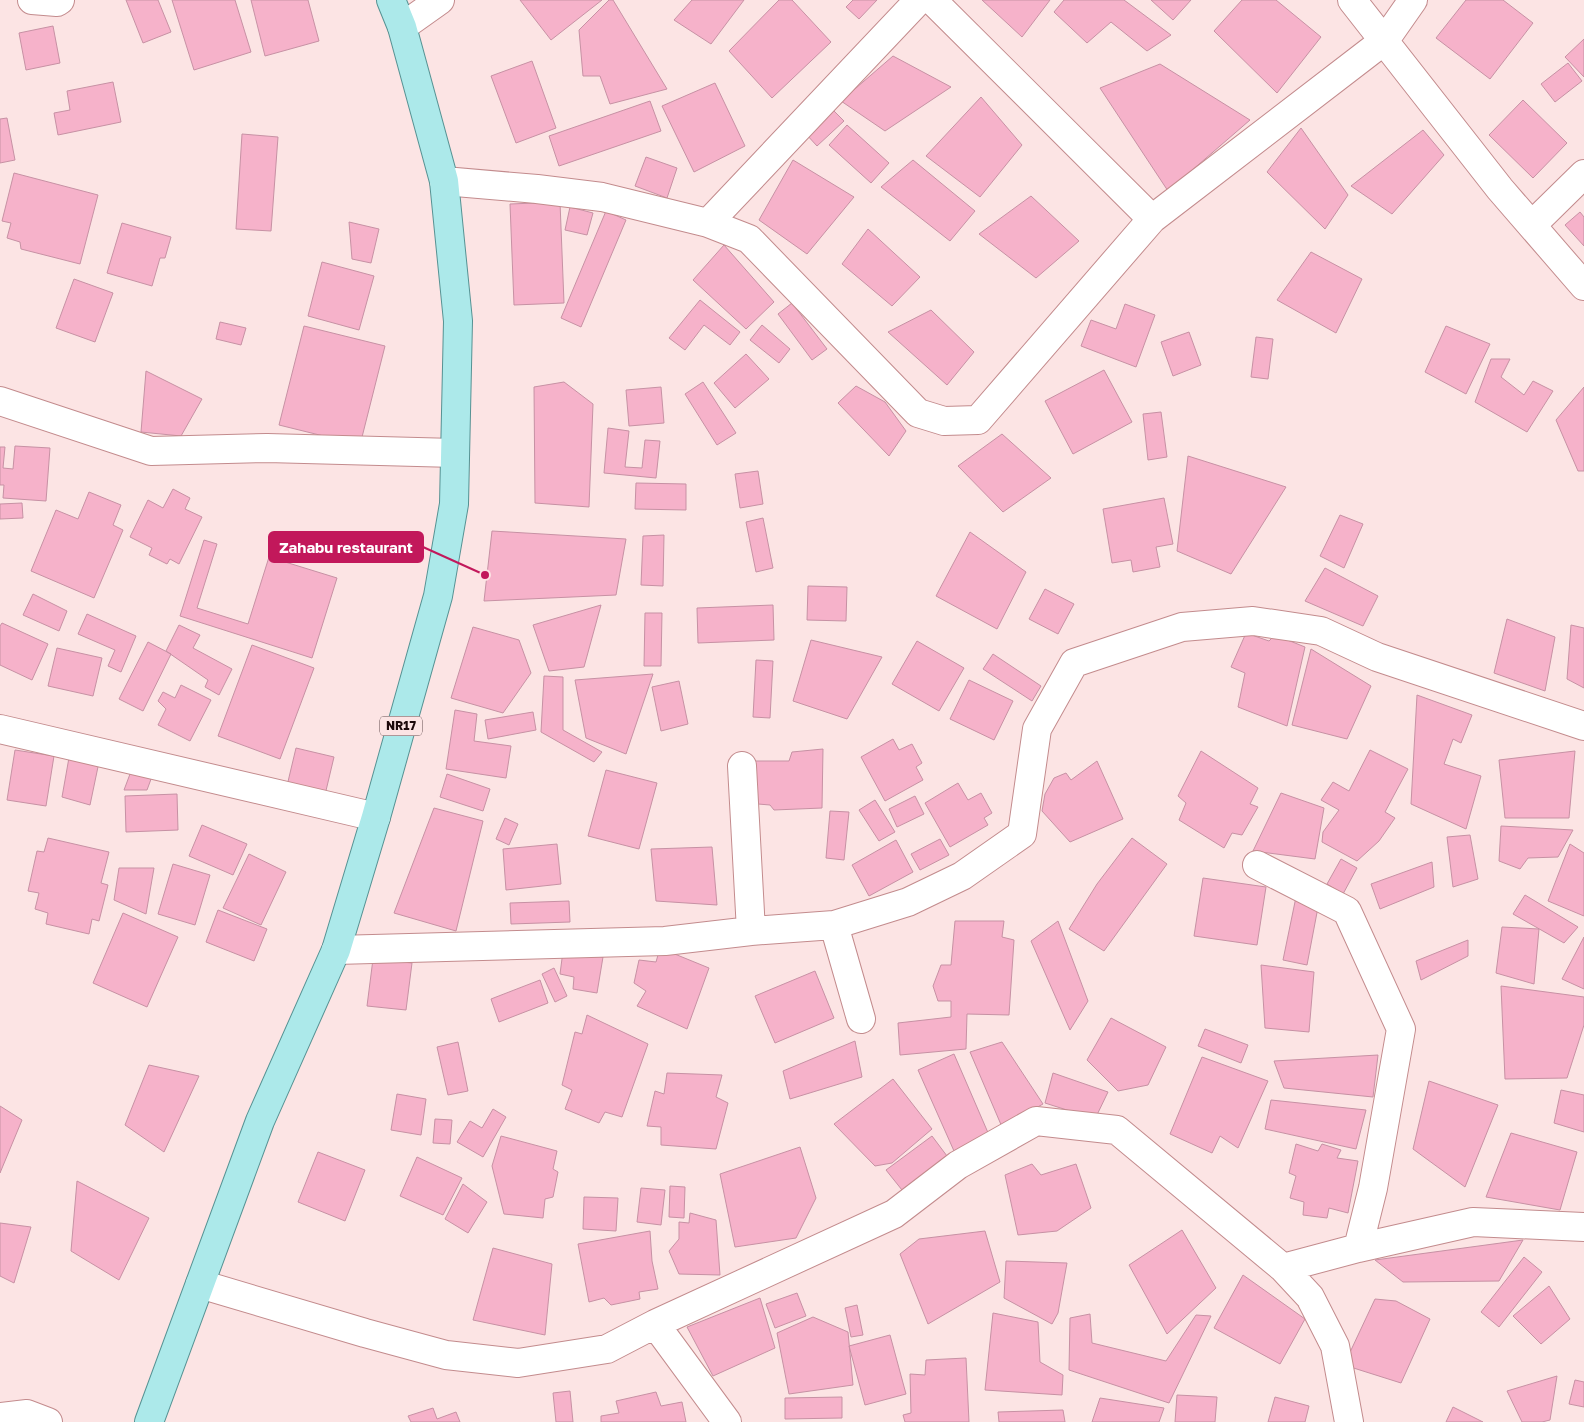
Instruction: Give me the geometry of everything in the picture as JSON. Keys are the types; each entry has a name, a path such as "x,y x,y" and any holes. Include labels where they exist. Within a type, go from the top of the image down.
{"main road":[{"name":"NR17","path":"149,1422 260,1121 336,950 376,817 438,596 454,504 458,321 444,181 402,27 391,0"}],"street":[{"path":"32,0 56,2 60,0"},
{"path":"402,27 440,0"},
{"path":"708,223 919,0"},
{"path":"932,0 1152,219"},
{"path":"1352,0 1500,189 1584,286"},
{"path":"444,181 602,197 708,223 749,240 918,413 944,421 978,420 1152,219 1385,40 1413,0"},
{"path":"1532,226 1584,174"},
{"path":"0,401 152,451 267,448 455,453"},
{"path":"336,950 665,941 751,931 834,925 915,898 962,876 1022,834 1037,730 1074,663 1182,627 1253,621 1321,631 1377,657 1584,726"},
{"path":"0,729 376,817"},
{"path":"742,766 751,931"},
{"path":"1257,865 1346,911 1401,1030 1374,1188 1358,1248"},
{"path":"834,925 861,1019"},
{"path":"200,1284 446,1355 518,1363 607,1349 655,1324 894,1214 958,1165 1036,1121 1118,1130 1283,1268 1310,1297 1335,1346 1349,1422"},
{"path":"1283,1268 1358,1248 1473,1222 1584,1227"},
{"path":"655,1324 727,1422"},
{"path":"0,1417 27,1414 48,1422"}],"building":[{"path":"126,0 158,0 171,32 143,43"},
{"path":"172,0 235,0 251,52 194,70"},
{"path":"251,0 308,0 319,41 265,56"},
{"path":"520,0 602,0 551,40"},
{"path":"609,0 613,0 667,89 610,104 600,76 583,76 579,30"},
{"path":"692,0 744,0 711,44 674,20"},
{"path":"779,0 792,0 831,42 772,98 729,51"},
{"path":"853,0 877,0 859,19 846,7"},
{"path":"982,0 1050,0 1022,37"},
{"path":"1064,0 1124,0 1171,35 1147,51 1111,22 1087,43 1054,12"},
{"path":"1151,0 1191,0 1173,20"},
{"path":"1242,0 1276,0 1321,37 1277,93 1214,31"},
{"path":"1466,0 1503,0 1533,23 1490,79 1436,38"},
{"path":"53,26 60,63 26,70 19,33"},
{"path":"1584,39 1584,77 1565,57"},
{"path":"893,56 951,87 885,131 841,101"},
{"path":"532,61 556,128 516,143 491,76"},
{"path":"1568,63 1582,81 1555,102 1541,84"},
{"path":"1160,64 1250,120 1168,191 1100,88"},
{"path":"113,82 121,122 58,135 54,113 70,110 67,91"},
{"path":"715,83 745,146 694,172 662,106"},
{"path":"981,97 1022,145 980,197 926,156"},
{"path":"1523,100 1567,143 1533,178 1489,135"},
{"path":"650,101 661,131 559,166 549,136"},
{"path":"832,109 844,121 817,146 806,134"},
{"path":"7,118 15,160 0,163 0,119"},
{"path":"847,125 889,163 871,183 829,145"},
{"path":"1301,128 1348,195 1325,229 1267,172"},
{"path":"1423,130 1444,155 1392,214 1351,186"},
{"path":"242,134 278,137 271,231 236,229"},
{"path":"646,157 677,168 667,198 635,186"},
{"path":"793,160 854,197 807,254 759,220"},
{"path":"913,160 975,211 950,241 881,187"},
{"path":"14,173 98,195 80,264 21,249 20,242 7,238 11,223 2,221"},
{"path":"1031,196 1079,241 1036,278 979,234"},
{"path":"560,202 564,303 514,305 510,204"},
{"path":"570,207 593,213 587,235 565,230"},
{"path":"606,211 626,220 581,327 561,318"},
{"path":"1580,212 1584,217 1584,246 1565,225"},
{"path":"349,222 379,229 371,263 352,259"},
{"path":"122,223 171,237 165,258 160,258 152,286 107,273"},
{"path":"868,229 920,277 892,306 842,264"},
{"path":"724,245 774,302 746,329 693,280"},
{"path":"1311,252 1362,279 1336,333 1277,300"},
{"path":"322,262 374,276 359,330 308,316"},
{"path":"74,279 113,293 95,342 56,328"},
{"path":"700,300 740,332 730,345 704,325 685,350 669,338"},
{"path":"792,303 827,349 812,360 778,314"},
{"path":"1125,304 1155,315 1136,367 1081,346 1091,320 1116,329"},
{"path":"931,310 974,352 947,385 888,332"},
{"path":"220,322 246,328 241,345 216,339"},
{"path":"762,325 790,349 779,363 750,340"},
{"path":"304,326 385,346 360,445 279,425"},
{"path":"1446,326 1490,344 1466,394 1425,372"},
{"path":"1189,332 1201,365 1173,376 1161,342"},
{"path":"1256,337 1273,339 1268,379 1251,377"},
{"path":"746,354 769,379 735,408 714,383"},
{"path":"1491,359 1510,359 1501,377 1524,395 1533,381 1553,391 1527,432 1475,402"},
{"path":"1104,370 1132,422 1073,454 1045,401"},
{"path":"146,371 202,399 181,436 141,432"},
{"path":"564,382 593,404 589,507 535,503 534,387"},
{"path":"703,382 736,433 717,445 685,394"},
{"path":"856,386 885,402 906,431 889,456 838,403"},
{"path":"661,387 664,423 629,426 626,390"},
{"path":"1584,387 1584,471 1578,471 1556,420"},
{"path":"1161,412 1167,457 1148,460 1143,414"},
{"path":"608,428 629,431 625,467 642,468 645,440 660,441 656,478 604,473"},
{"path":"1002,434 1051,478 1003,512 958,466"},
{"path":"15,446 50,448 46,501 3,498 4,485 0,485 0,447 5,447 3,468 13,469"},
{"path":"1188,456 1286,487 1231,574 1177,551"},
{"path":"758,471 763,504 740,508 735,474"},
{"path":"636,483 686,484 686,510 635,509"},
{"path":"173,489 190,498 185,509 202,517 179,564 170,559 167,564 149,555 152,548 130,537 148,500 163,508"},
{"path":"89,492 121,505 113,525 123,530 94,598 31,571 56,510 78,519"},
{"path":"1164,498 1173,544 1156,547 1160,567 1133,572 1131,560 1112,563 1103,509"},
{"path":"22,503 23,518 0,519 0,504"},
{"path":"1340,515 1363,524 1344,568 1320,556"},
{"path":"763,518 773,568 756,572 746,522"},
{"path":"492,531 626,539 616,595 484,601"},
{"path":"970,532 1026,572 997,629 936,596"},
{"path":"664,535 663,586 641,585 643,536"},
{"path":"204,540 217,544 197,608 248,624 269,557 337,578 312,658 180,616"},
{"path":"1325,568 1378,596 1363,626 1305,601"},
{"path":"808,586 847,587 846,621 807,620"},
{"path":"1045,589 1074,604 1058,634 1029,619"},
{"path":"33,594 67,611 59,631 23,615"},
{"path":"601,605 584,667 549,671 533,625"},
{"path":"773,605 774,640 698,643 697,608"},
{"path":"645,613 662,613 661,666 644,666"},
{"path":"87,614 136,636 121,672 108,666 115,650 78,634"},
{"path":"1507,619 1555,637 1545,691 1494,673"},
{"path":"2,623 48,644 32,680 0,665 0,626"},
{"path":"179,625 200,635 193,648 232,669 219,695 205,687 208,680 166,651"},
{"path":"1571,625 1584,628 1584,688 1567,679"},
{"path":"473,627 519,640 531,673 503,713 451,698"},
{"path":"1246,633 1269,641 1275,635 1305,647 1287,726 1238,707 1245,673 1231,667"},
{"path":"811,640 882,657 847,719 793,701"},
{"path":"917,641 964,668 939,711 892,684"},
{"path":"148,642 171,654 143,711 119,699"},
{"path":"252,645 314,668 280,759 218,736"},
{"path":"57,648 102,658 93,696 48,686"},
{"path":"1311,649 1371,686 1347,739 1292,725"},
{"path":"993,654 1041,686 1032,701 983,669"},
{"path":"756,660 773,661 770,718 753,717"},
{"path":"653,674 626,754 586,738 575,680"},
{"path":"544,676 563,677 563,730 602,752 594,762 541,732"},
{"path":"969,680 1013,701 994,740 950,719"},
{"path":"679,681 688,724 661,731 652,687"},
{"path":"181,685 211,700 190,741 158,725 166,709 158,701 163,692 175,698"},
{"path":"1417,695 1472,715 1461,743 1453,739 1444,764 1481,776 1466,829 1411,804"},
{"path":"455,710 477,714 474,741 511,746 506,778 446,769"},
{"path":"533,712 536,730 488,739 485,720"},
{"path":"893,739 899,750 912,744 922,763 916,767 923,780 885,801 861,757"},
{"path":"296,748 334,757 324,799 286,790"},
{"path":"823,749 822,808 774,810 770,805 758,804 755,761 789,761 792,752"},
{"path":"15,750 54,756 46,806 7,800"},
{"path":"1370,750 1408,769 1385,812 1395,818 1379,841 1357,861 1322,842 1323,832 1339,810 1321,800 1333,782 1349,791"},
{"path":"1201,751 1258,788 1250,804 1258,807 1242,835 1232,833 1224,848 1179,820 1186,803 1178,796"},
{"path":"1575,751 1569,818 1505,818 1499,760"},
{"path":"70,752 99,762 90,805 62,797"},
{"path":"1097,761 1123,819 1070,842 1042,811 1045,794 1054,778 1066,773 1071,780"},
{"path":"133,766 154,771 147,790 124,790"},
{"path":"606,770 657,783 639,849 588,836"},
{"path":"447,774 490,789 483,811 440,797"},
{"path":"958,783 968,800 981,793 992,813 984,818 988,825 950,847 925,803"},
{"path":"1281,793 1324,808 1315,859 1253,851"},
{"path":"177,794 178,830 126,832 125,796"},
{"path":"915,796 924,814 897,827 889,809"},
{"path":"875,800 895,832 879,841 859,810"},
{"path":"434,808 483,821 456,931 394,913"},
{"path":"830,811 849,812 844,860 826,858"},
{"path":"505,818 518,824 509,845 496,839"},
{"path":"202,825 247,844 233,875 189,856"},
{"path":"1501,826 1573,830 1558,857 1528,858 1520,869 1499,861"},
{"path":"1470,835 1478,879 1453,887 1447,837"},
{"path":"48,838 109,852 101,883 108,885 99,921 92,919 89,934 46,924 48,913 35,909 39,893 28,891 37,851 44,852"},
{"path":"1132,838 1167,864 1104,951 1069,929 1097,884"},
{"path":"940,839 949,855 920,870 911,854"},
{"path":"896,840 913,872 869,896 852,865"},
{"path":"557,844 561,884 506,890 503,849"},
{"path":"1570,844 1584,853 1584,916 1548,901"},
{"path":"712,847 717,905 656,901 651,849"},
{"path":"249,854 286,872 261,925 223,908"},
{"path":"1341,859 1357,868 1343,894 1327,884"},
{"path":"1432,862 1434,887 1380,909 1371,884"},
{"path":"173,864 210,875 195,925 158,914"},
{"path":"119,868 154,868 146,914 114,900"},
{"path":"1203,878 1266,887 1257,945 1194,936"},
{"path":"1525,895 1578,927 1564,943 1513,914"},
{"path":"1296,897 1319,902 1307,965 1283,960"},
{"path":"569,901 570,922 511,924 510,903"},
{"path":"218,910 267,929 254,961 206,942"},
{"path":"123,913 178,937 147,1007 93,983"},
{"path":"955,921 1004,921 1002,937 1014,940 1009,1015 967,1014 966,1049 900,1055 898,1023 951,1017 951,1001 938,1001 933,986 941,965 951,965"},
{"path":"1058,921 1088,1001 1070,1030 1031,941"},
{"path":"1502,927 1539,929 1534,984 1496,973"},
{"path":"1584,937 1584,989 1562,979"},
{"path":"1468,940 1468,956 1421,980 1416,961"},
{"path":"660,948 709,968 687,1029 637,1006 646,991 634,983 639,960 656,962"},
{"path":"563,951 603,957 597,993 573,989 574,977 560,974"},
{"path":"373,959 412,963 406,1010 367,1006"},
{"path":"1261,965 1314,972 1309,1032 1265,1028"},
{"path":"554,968 567,996 555,1002 542,974"},
{"path":"815,971 834,1018 775,1043 755,996"},
{"path":"540,980 548,1003 499,1022 491,999"},
{"path":"1501,986 1584,997 1584,1025 1567,1078 1505,1079"},
{"path":"587,1015 648,1044 622,1117 605,1112 599,1123 565,1109 572,1090 562,1085 575,1032 582,1034"},
{"path":"1111,1018 1166,1047 1148,1085 1118,1091 1087,1060"},
{"path":"1205,1029 1248,1045 1241,1063 1198,1046"},
{"path":"855,1041 862,1077 790,1099 783,1071"},
{"path":"458,1042 468,1091 448,1095 437,1047"},
{"path":"1002,1042 1043,1104 1002,1127 970,1052"},
{"path":"954,1054 989,1135 954,1151 918,1070"},
{"path":"1378,1055 1373,1097 1284,1088 1274,1061"},
{"path":"1202,1057 1268,1081 1238,1148 1220,1136 1212,1153 1170,1134"},
{"path":"149,1065 199,1076 164,1152 125,1125"},
{"path":"667,1073 722,1075 716,1097 728,1103 716,1149 661,1145 661,1127 647,1126 655,1091 664,1094"},
{"path":"1053,1073 1108,1092 1095,1119 1045,1103"},
{"path":"893,1079 932,1129 892,1163 875,1166 834,1124"},
{"path":"1429,1081 1498,1105 1465,1187 1413,1149"},
{"path":"1561,1090 1584,1095 1584,1132 1554,1123"},
{"path":"397,1094 426,1099 421,1135 391,1130"},
{"path":"1271,1100 1366,1110 1356,1149 1265,1129"},
{"path":"0,1106 22,1120 0,1173"},
{"path":"493,1109 506,1117 483,1157 457,1142 470,1121 482,1128"},
{"path":"435,1119 452,1120 450,1144 433,1143"},
{"path":"1511,1133 1577,1152 1560,1210 1486,1197"},
{"path":"501,1136 557,1151 553,1169 558,1172 553,1197 545,1199 543,1218 504,1214 492,1166"},
{"path":"932,1136 947,1156 902,1190 886,1170"},
{"path":"1296,1144 1318,1151 1322,1144 1341,1150 1337,1158 1358,1161 1348,1213 1329,1208 1327,1218 1303,1215 1304,1202 1290,1198 1296,1176 1289,1173"},
{"path":"800,1147 816,1198 796,1238 735,1247 720,1174"},
{"path":"318,1152 365,1170 345,1221 298,1202"},
{"path":"417,1157 462,1178 443,1215 400,1196"},
{"path":"1032,1164 1041,1175 1076,1164 1091,1208 1057,1231 1018,1235 1005,1175"},
{"path":"77,1181 149,1218 119,1280 71,1251"},
{"path":"463,1184 487,1202 468,1233 445,1219"},
{"path":"670,1186 685,1187 684,1218 669,1217"},
{"path":"641,1188 665,1190 661,1225 637,1222"},
{"path":"584,1197 618,1198 616,1231 583,1229"},
{"path":"690,1213 716,1220 720,1275 679,1274 669,1251 679,1239 679,1222 689,1223"},
{"path":"0,1223 31,1227 14,1283 0,1276"},
{"path":"1182,1230 1216,1288 1167,1334 1129,1265"},
{"path":"650,1231 652,1261 658,1289 639,1292 640,1299 611,1305 604,1298 589,1302 578,1244"},
{"path":"985,1231 1000,1282 928,1324 900,1254 919,1239"},
{"path":"1523,1240 1499,1281 1403,1282 1375,1260"},
{"path":"493,1248 552,1264 545,1335 473,1320"},
{"path":"1524,1257 1542,1272 1499,1327 1481,1312"},
{"path":"1006,1261 1067,1263 1058,1313 1052,1324 1004,1298"},
{"path":"1243,1275 1305,1319 1280,1364 1214,1328"},
{"path":"1549,1286 1570,1319 1541,1344 1513,1316"},
{"path":"797,1293 806,1316 775,1328 766,1304"},
{"path":"760,1298 775,1348 713,1376 687,1327"},
{"path":"1375,1299 1396,1301 1430,1319 1401,1383 1344,1365"},
{"path":"857,1305 863,1335 851,1337 845,1308"},
{"path":"993,1313 1038,1322 1040,1362 1063,1375 1062,1395 985,1390"},
{"path":"1090,1314 1092,1343 1166,1361 1196,1315 1211,1316 1169,1403 1069,1370 1070,1318"},
{"path":"813,1317 848,1332 853,1385 789,1394 777,1333"},
{"path":"890,1335 906,1394 865,1405 849,1346"},
{"path":"966,1358 969,1422 905,1422 903,1415 911,1413 910,1374 925,1375 926,1360"},
{"path":"1557,1376 1550,1420 1522,1422 1507,1391"},
{"path":"1575,1380 1584,1382 1584,1407 1569,1404"},
{"path":"570,1391 573,1422 556,1422 553,1393"},
{"path":"656,1392 661,1406 682,1402 686,1422 601,1422 601,1416 619,1413 616,1401"},
{"path":"1177,1395 1217,1397 1215,1422 1175,1422"},
{"path":"842,1397 842,1418 785,1419 785,1398"},
{"path":"1275,1397 1309,1406 1305,1422 1268,1422"},
{"path":"1100,1398 1164,1408 1159,1422 1092,1422"},
{"path":"1453,1407 1483,1422 1446,1422"},
{"path":"433,1408 437,1419 456,1412 460,1422 411,1422 408,1416"},
{"path":"1063,1410 1065,1422 999,1422 998,1412"}],"place":[{"name":"Zahabu restaurant","path":"485,575"}]}
